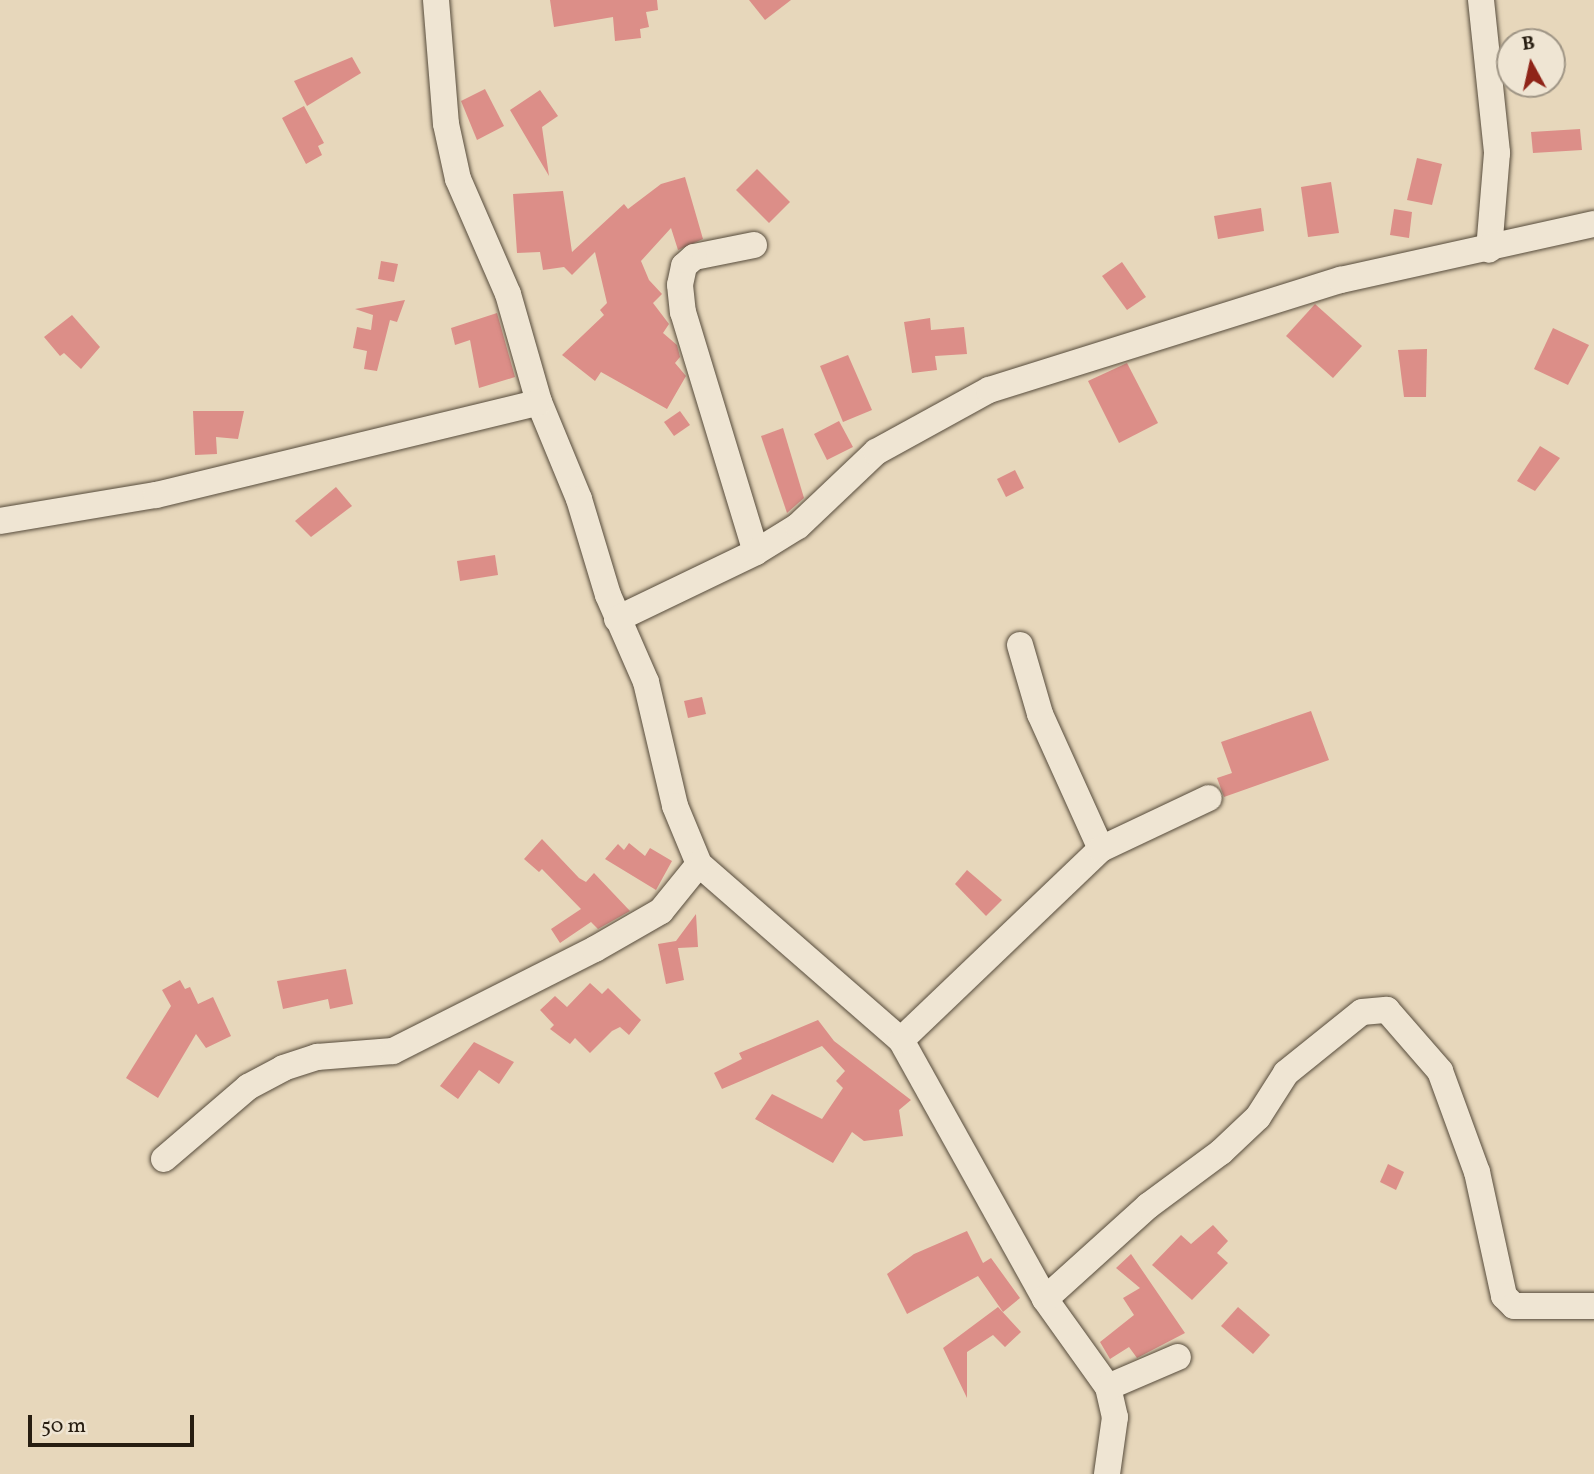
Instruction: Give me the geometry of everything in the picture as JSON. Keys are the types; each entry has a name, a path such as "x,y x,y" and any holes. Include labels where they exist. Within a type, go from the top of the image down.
{"street":[{"path":"436,0 446,124 458,179 508,294 539,402 579,499 617,619 646,682 675,806 699,864 901,1040 1045,1299 1108,1387 1115,1417 1107,1474"},
{"path":"1481,0 1497,153 1489,250"},
{"path":"617,619 756,552 799,526 876,452 989,390 1341,280 1489,250 1594,224"},
{"path":"754,245 694,257 684,266 680,285 683,312 756,552"},
{"path":"0,522 156,495 539,402"},
{"path":"1020,645 1040,714 1101,849"},
{"path":"901,1040 1101,849 1209,798"},
{"path":"164,1159 248,1087 283,1068 317,1057 393,1051 595,948 661,911 699,864"},
{"path":"1045,1299 1148,1206 1221,1152 1258,1117 1286,1073 1362,1012 1387,1010 1440,1070 1477,1172 1504,1296 1514,1306 1594,1306"},
{"path":"1108,1387 1178,1357"}],"building":[{"path":"550,0 657,0 658,10 646,12 649,27 640,29 641,38 615,41 613,17 554,27"},
{"path":"749,0 791,0 765,20"},
{"path":"352,57 361,73 307,106 294,81"},
{"path":"485,89 504,126 477,140 461,101"},
{"path":"540,90 558,116 542,127 549,176 510,110"},
{"path":"304,106 324,143 318,146 322,155 306,164 282,118"},
{"path":"1580,129 1582,150 1533,153 1531,132"},
{"path":"1417,158 1442,164 1432,205 1407,200"},
{"path":"757,169 790,202 769,223 736,190"},
{"path":"685,177 703,239 678,250 671,228 641,261 649,280 662,294 653,303 669,324 663,333 677,345 680,357 675,363 686,376 667,409 601,372 595,381 562,355 604,315 600,310 607,303 595,252 572,275 564,267 543,270 540,252 517,253 513,194 563,191 572,252 624,204 628,209 661,184"},
{"path":"1331,182 1339,233 1308,237 1301,187"},
{"path":"1261,208 1264,231 1218,239 1214,216"},
{"path":"1394,209 1412,212 1409,238 1390,235"},
{"path":"381,261 398,264 394,282 378,279"},
{"path":"1122,262 1146,297 1127,310 1102,276"},
{"path":"405,300 397,322 390,320 377,371 364,369 367,351 353,348 357,327 371,330 373,315 355,309"},
{"path":"1315,304 1362,346 1333,378 1286,336"},
{"path":"497,313 515,377 479,388 470,340 455,345 451,328"},
{"path":"72,315 100,347 81,369 64,353 60,356 44,337"},
{"path":"930,318 931,330 964,327 967,354 935,356 937,370 912,373 904,322"},
{"path":"1553,328 1589,345 1568,385 1534,369"},
{"path":"1427,349 1426,397 1404,397 1398,350"},
{"path":"848,355 872,410 843,422 820,366"},
{"path":"1127,363 1158,423 1119,443 1088,381"},
{"path":"193,411 244,411 238,439 216,437 217,454 195,455"},
{"path":"680,411 690,425 674,436 664,422"},
{"path":"839,421 853,447 827,460 814,434"},
{"path":"783,428 804,498 787,513 761,436"},
{"path":"1540,446 1560,458 1535,491 1517,481"},
{"path":"1015,470 1024,488 1006,497 997,479"},
{"path":"336,487 352,506 311,537 295,521"},
{"path":"495,555 498,575 460,581 457,561"},
{"path":"702,697 706,714 688,718 684,701"},
{"path":"1311,711 1329,760 1224,797 1217,778 1232,773 1221,742"},
{"path":"542,839 579,878 586,882 594,873 630,911 598,929 591,922 560,943 551,929 581,909 542,869 539,872 524,859"},
{"path":"629,843 645,856 650,848 672,861 656,890 605,859 618,844 624,850"},
{"path":"967,870 1002,900 986,916 955,884"},
{"path":"696,914 698,947 678,948 684,980 666,984 658,944 676,941"},
{"path":"346,969 353,1004 330,1009 328,999 283,1009 277,981"},
{"path":"180,980 185,989 190,987 198,1004 213,997 231,1036 206,1048 196,1034 158,1098 126,1078 171,1006 162,990"},
{"path":"590,983 602,994 608,988 641,1020 629,1035 620,1027 612,1031 590,1053 575,1038 570,1044 550,1029 554,1025 540,1010 555,996 567,1007"},
{"path":"818,1020 834,1041 911,1100 899,1110 903,1136 864,1141 852,1132 833,1163 755,1119 772,1094 822,1119 843,1088 836,1081 845,1071 822,1046 722,1089 714,1073 742,1059 739,1053"},
{"path":"474,1042 514,1062 499,1084 479,1070 458,1099 440,1086"},
{"path":"1388,1164 1404,1172 1396,1190 1380,1182"},
{"path":"1213,1225 1228,1241 1217,1253 1228,1263 1192,1300 1152,1265 1181,1235 1191,1244"},
{"path":"967,1231 983,1263 991,1258 1020,1298 1003,1312 978,1276 907,1314 887,1274 914,1254"},
{"path":"1131,1254 1185,1333 1137,1358 1129,1347 1110,1359 1100,1342 1134,1315 1123,1298 1140,1288 1116,1268"},
{"path":"998,1307 1021,1332 1005,1347 993,1335 967,1352 967,1398 943,1348"},
{"path":"1238,1307 1270,1335 1253,1354 1221,1326"}]}
